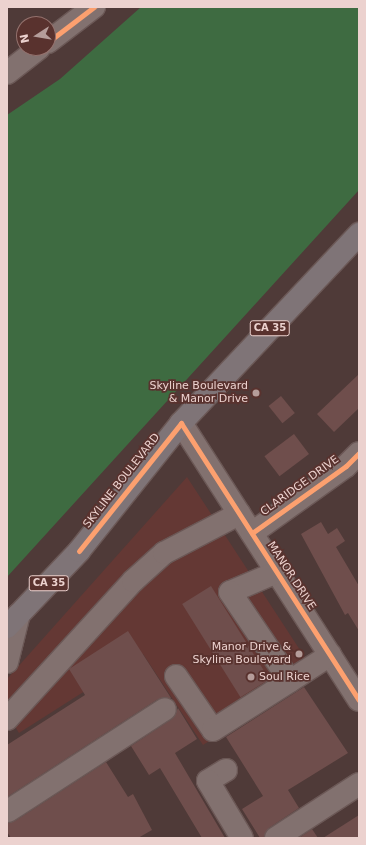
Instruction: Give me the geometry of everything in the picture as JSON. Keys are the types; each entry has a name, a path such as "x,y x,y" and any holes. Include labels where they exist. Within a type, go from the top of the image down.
{"main road":[{"name":"SKYLINE BOULEVARD","path":"13,621 79,551 181,423 359,234"}],"street":[{"path":"56,36 94,7"},
{"path":"7,73 29,56"},
{"name":"MANOR DRIVE","path":"181,423 359,700"},
{"name":"CLARIDGE DRIVE","path":"252,533 346,466 359,453"},
{"path":"7,719 132,581 164,553 239,514"},
{"path":"277,572 230,592 290,681"},
{"path":"7,662 13,621"},
{"path":"176,676 213,730 330,655"},
{"path":"7,810 165,709"},
{"path":"226,770 208,781 242,838"},
{"path":"276,838 359,784"}],"shaded area":[{"path":"187,477 315,673 203,745 143,654 19,733 7,714 7,679"}],"green space":[{"path":"141,7 359,7 359,190 7,577 7,115 60,79"}],"building":[{"path":"359,374 359,408 334,432 317,414"},
{"path":"281,396 295,413 282,423 269,406"},
{"path":"294,434 309,454 279,476 264,456"},
{"path":"321,522 328,534 337,528 345,541 336,547 359,586 359,631 348,613 345,615 301,534"},
{"path":"211,586 269,679 240,697 182,604"},
{"path":"128,631 171,698 158,699 7,797 7,745 85,695 69,669"},
{"path":"304,687 348,753 288,790 299,808 269,828 264,838 260,838 242,809 263,796 226,737"},
{"path":"178,708 197,739 175,753 225,838 202,838 160,768 149,775 131,746 172,719"},
{"path":"106,762 128,797 133,794 152,830 138,838 11,838 7,832 7,823 15,821"},
{"path":"359,815 359,838 323,838"},
{"path":"312,829 318,838 299,838"}],"cycle path":[{"path":"56,36 94,7"},
{"path":"79,551 181,423 359,700"},
{"path":"252,533 346,466 359,453"}],"place":[{"name":"Skyline Boulevard & Manor Drive","path":"256,393"},
{"name":"Manor Drive & Skyline Boulevard","path":"299,654"},
{"name":"Soul Rice","path":"251,677"}]}
